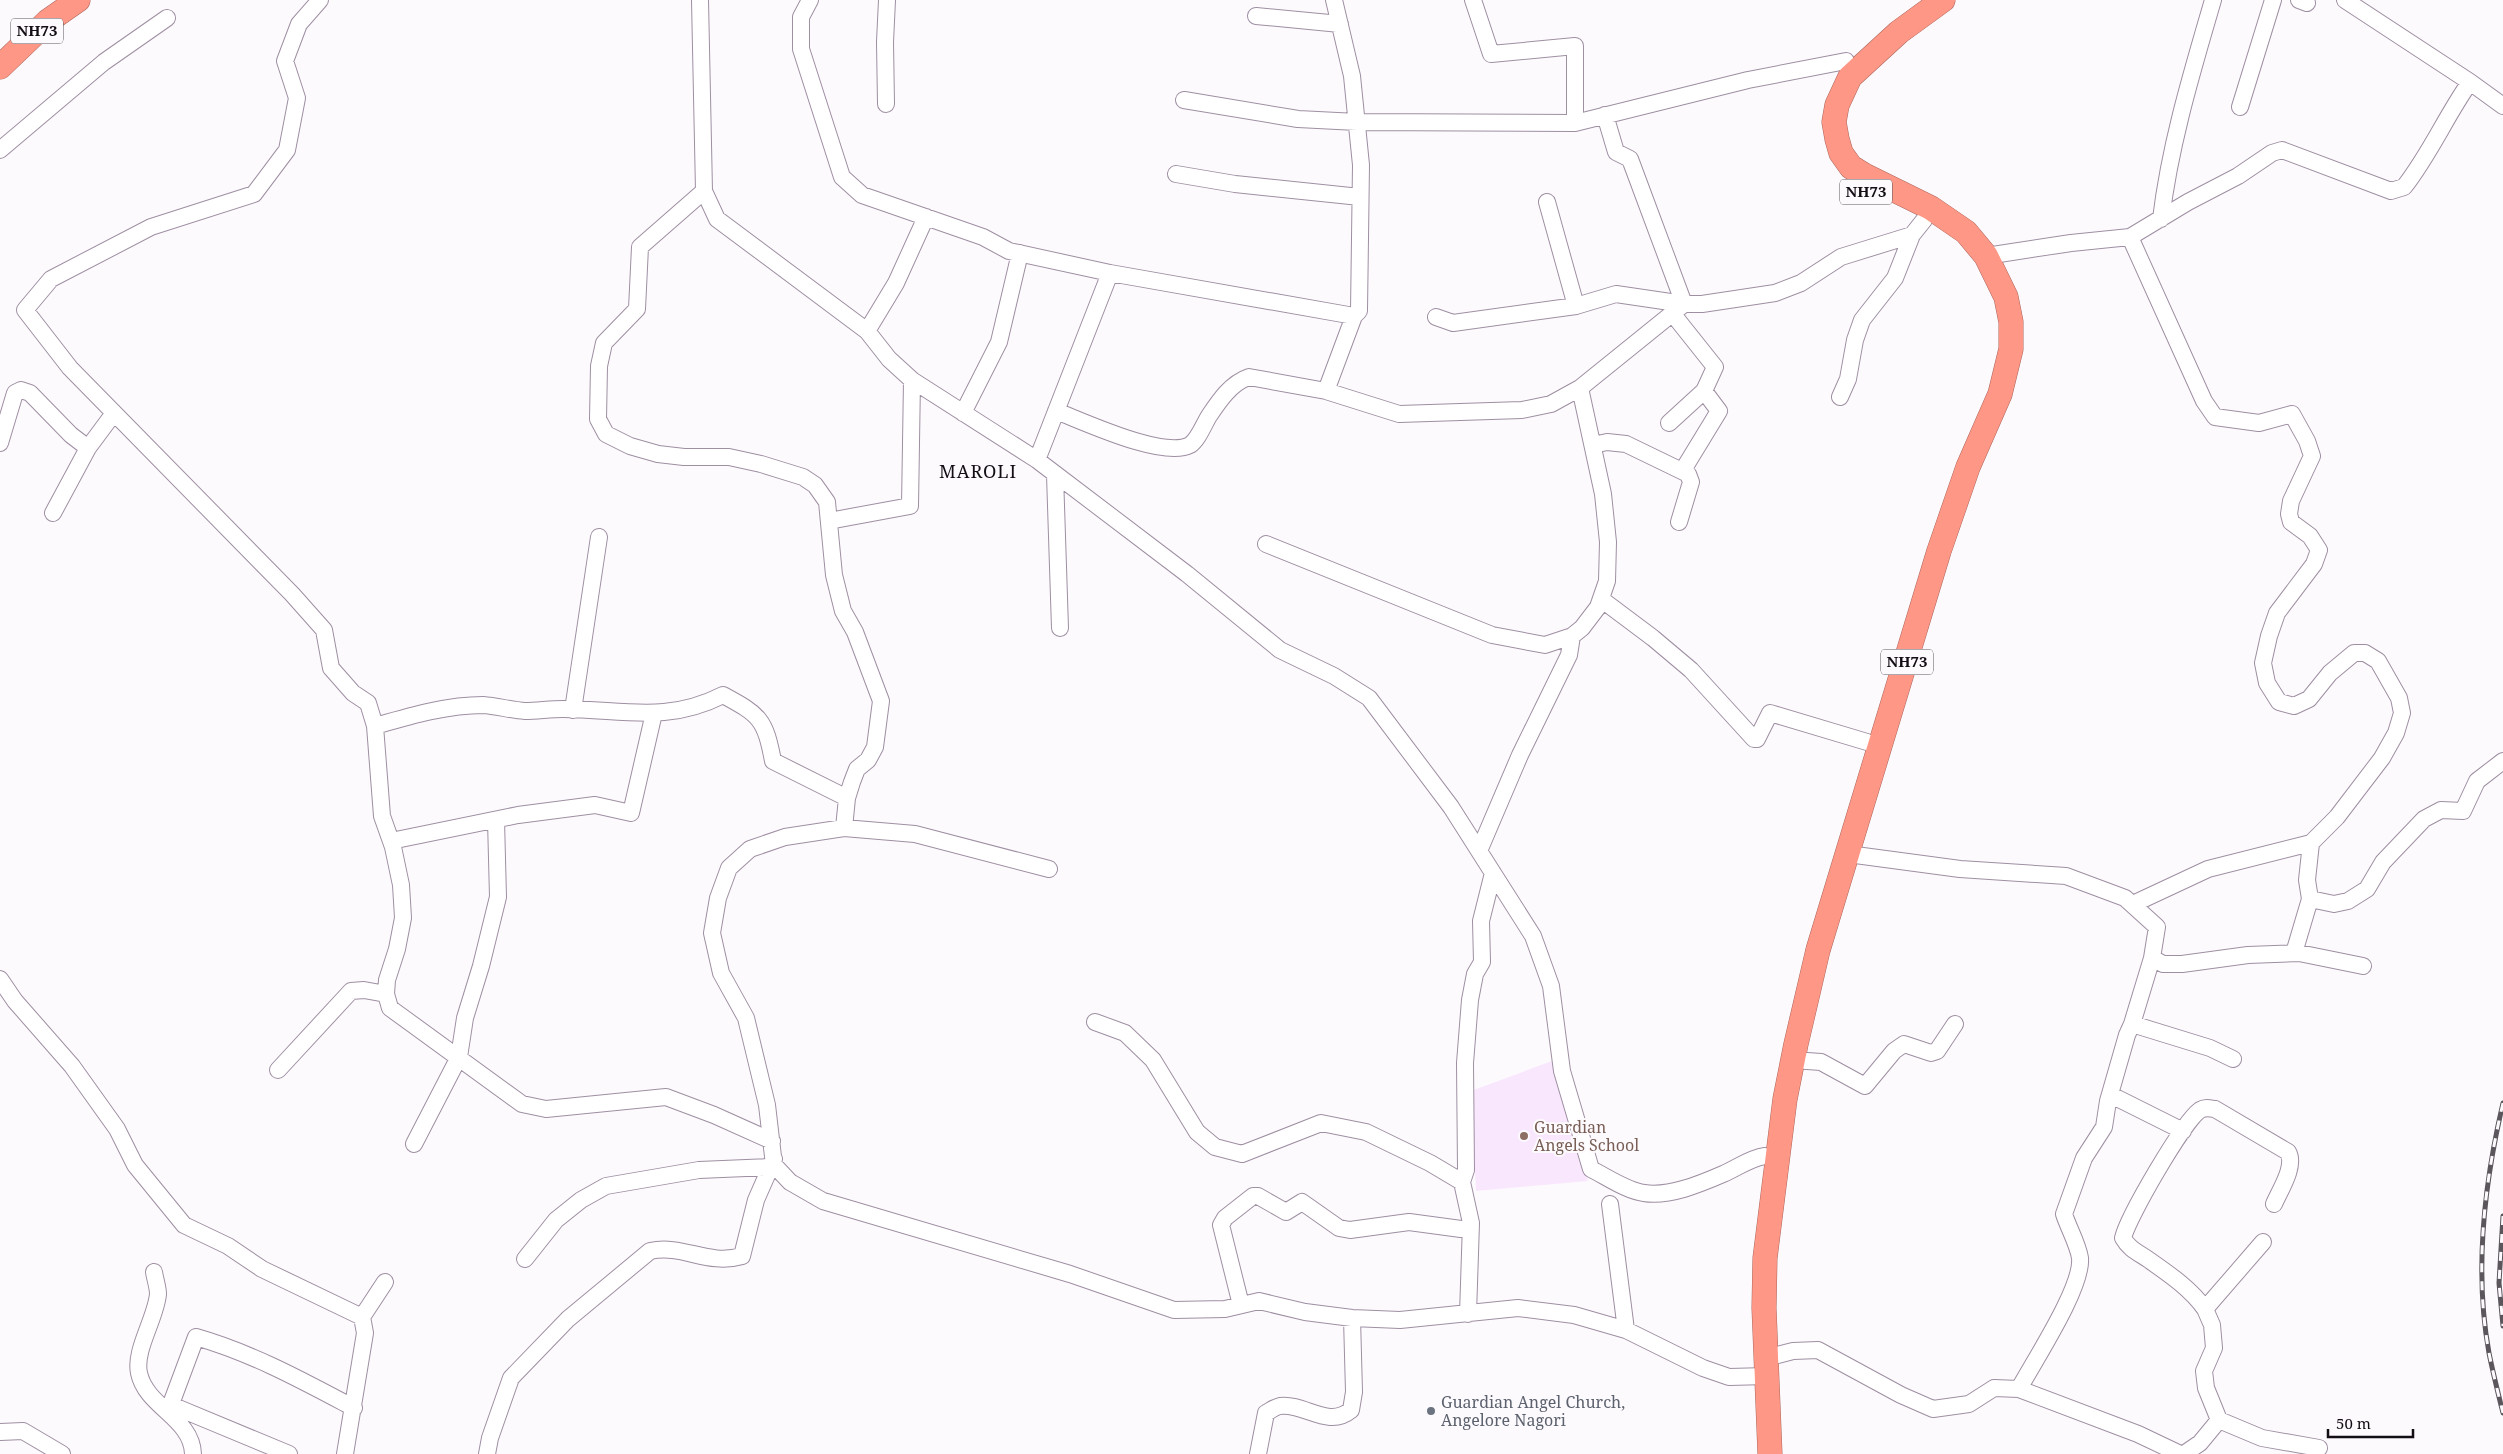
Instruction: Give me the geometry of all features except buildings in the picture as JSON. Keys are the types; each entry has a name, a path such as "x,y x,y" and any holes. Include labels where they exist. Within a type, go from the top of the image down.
{"highway":[{"name":"NH73","path":"0,51 37,13 54,0"},
{"name":"NH73","path":"0,67 48,21 78,0"},
{"name":"NH73","path":"1756,1454 1763,1371 1766,1258 1781,1128 1792,1060 1818,950 1953,510 2007,371 2011,331 2006,297 1997,274 1986,256 1966,232 1931,208 1851,167 1841,153 1834,122 1841,91 1850,77 1918,0"},
{"name":"NH73","path":"1770,1454 1753,1264 1765,1156 1780,1056 1803,957 1867,742 1941,503 1990,379 1996,348 1996,324 1992,301 1984,281 1956,242 1918,228 1841,177 1828,160 1819,122 1828,85 1838,68 1846,60 1895,27 1943,0"}],"street":[{"path":"320,0 299,24 285,61 297,98 287,150 254,194 152,227 51,279 25,310 44,337 70,368 292,594 324,630 331,668 353,693 368,703 375,726 382,816 402,885 402,918 397,949 387,980 386,994 390,1008 459,1057 497,1088 522,1104 546,1108 666,1097 714,1115 772,1142"},
{"path":"700,0 704,191 717,219 867,331 889,359 912,380 1037,460 1187,574 1280,650 1334,676 1369,698 1451,807 1533,936 1551,986 1562,1071 1591,1169 1643,1193 1673,1191 1716,1177 1753,1158 1765,1156"},
{"path":"810,0 802,17 801,49 842,177 862,195 984,237 1009,251 1110,273 1354,316"},
{"path":"886,104 885,42 888,0"},
{"path":"1326,391 1354,316 1359,311 1361,165 1352,76 1334,0"},
{"path":"1473,0 1491,54 1575,46 1575,123"},
{"path":"2160,219 2165,181 2189,83 2213,0"},
{"path":"2240,107 2273,0"},
{"path":"2345,0 2470,82 2503,106"},
{"path":"1256,16 1340,24"},
{"path":"0,150 104,62 167,18"},
{"path":"1184,100 1298,119 1357,122 1575,123 1748,80 1846,60"},
{"path":"1986,256 2071,243 2130,237 2238,176 2272,153 2282,150 2383,188 2391,190 2404,187 2432,147 2452,107 2470,82"},
{"path":"1605,115 1616,152 1630,160 1678,308 1715,367 1704,391 1669,423"},
{"path":"1176,174 1235,184 1360,197"},
{"path":"704,191 640,247 637,309 604,343 600,366 598,419 606,434 630,446 684,457 729,458 761,464 803,477 815,485 827,502 834,575 843,611 855,632 881,701 875,747 868,760 857,769 847,798 844,828"},
{"path":"1547,202 1576,306"},
{"path":"867,331 896,283 926,217"},
{"path":"1436,317 1453,323 1576,306 1616,294 1678,308 1776,293 1800,283 1841,257 1918,228"},
{"path":"1840,398 1848,379 1855,340 1862,320 1895,278 1918,228"},
{"path":"2130,237 2204,401 2215,417 2258,423 2292,414 2307,441 2312,456 2291,501 2289,514 2291,522 2310,536 2319,550 2314,564 2277,613 2263,663 2266,683 2279,702 2294,706 2309,699 2330,673 2354,653 2365,653 2378,661 2399,698 2402,713 2396,733 2382,758 2337,817 2311,843 2208,869 2133,904"},
{"path":"963,413 999,342 1020,253"},
{"path":"1037,460 1110,273"},
{"path":"1056,411 1139,442 1178,449 1192,444 1219,401 1239,380 1249,377 1326,391 1399,414 1522,410 1551,404 1580,388 1678,308"},
{"path":"828,521 910,506 912,380"},
{"path":"1266,544 1492,635 1545,645 1572,636 1582,628 1601,600 1607,581 1608,542 1603,494 1580,388"},
{"path":"0,443 15,393 21,390 30,393 70,435 88,448"},
{"path":"1683,470 1719,411 1704,391"},
{"path":"53,513 88,448 114,413"},
{"path":"1593,445 1607,442 1626,444 1683,470 1691,478 1691,482 1679,522"},
{"path":"1055,475 1060,628"},
{"path":"573,710 600,537"},
{"path":"1601,600 1653,638 1691,670 1754,739 1757,739 1768,714 1772,713 1867,742"},
{"path":"1479,851 1520,755 1568,655 1572,636"},
{"path":"375,726 424,713 483,705 524,711 573,710 626,714 674,712 709,703 723,696 759,717 768,737 773,761 847,798"},
{"path":"391,842 496,820 595,804 631,813 654,713"},
{"path":"2310,899 2334,904 2348,901 2367,889 2383,862 2424,818 2441,810 2463,812 2477,781 2503,760"},
{"path":"414,1144 459,1057 465,1018 481,966 498,898 496,820"},
{"path":"487,1454 490,1438 511,1378 568,1319 650,1251 666,1248 727,1260 742,1256 756,1200 772,1163 772,1142 763,1086 746,1018 721,973 712,933 718,898 729,868 750,849 785,837 844,828 915,834 1049,869"},
{"path":"2294,953 2310,899 2307,880 2311,843"},
{"path":"1848,854 1960,868 2066,876 2125,898 2157,927 2152,958 2127,1035 2110,1096 2104,1126 2084,1158 2064,1214 2080,1258 2076,1283 2051,1332 2018,1389"},
{"path":"1468,1314 1471,1223 1462,1182 1466,1170 1465,1063 1470,1000 1475,974 1482,962 1481,921 1493,873"},
{"path":"2152,958 2163,964 2182,964 2248,955 2294,953 2363,966"},
{"path":"0,978 16,1002 72,1066 117,1129 135,1165 184,1224 228,1246 262,1269 362,1317"},
{"path":"278,1070 351,991 364,990 386,994"},
{"path":"1095,1022 1125,1033 1152,1060 1196,1132 1215,1147 1242,1154 1321,1123 1366,1132 1430,1163 1462,1182"},
{"path":"1792,1060 1822,1062 1865,1086 1894,1050 1904,1044 1931,1053 1937,1051 1955,1024"},
{"path":"2132,1024 2210,1048 2232,1059"},
{"path":"2110,1096 2116,1097 2183,1131"},
{"path":"2274,1204 2292,1158 2288,1152 2215,1109 2206,1107 2200,1110 2183,1131 2126,1226 2123,1238 2127,1246 2151,1261 2196,1297 2205,1309 2212,1326 2214,1348 2204,1371 2206,1388 2219,1420 2262,1438 2319,1448"},
{"path":"524,1259 556,1220 581,1200 606,1186 699,1170 772,1163"},
{"path":"772,1163 790,1182 823,1201 1070,1274 1174,1310 1225,1309 1259,1301 1304,1312 1352,1318 1400,1320 1518,1308 1574,1315 1626,1330 1702,1368 1729,1377 1763,1371 1793,1351 1818,1350 1901,1395 1933,1409 1969,1404 1994,1388 2018,1389 2138,1434 2180,1454"},
{"path":"1241,1305 1221,1225 1225,1218 1253,1196 1258,1196 1286,1212 1302,1202 1340,1228 1350,1230 1409,1222 1461,1229"},
{"path":"1610,1204 1626,1330"},
{"path":"2205,1309 2262,1242"},
{"path":"154,1272 158,1293 138,1371 143,1386 156,1401 170,1408 288,1454"},
{"path":"345,1454 365,1333 362,1317 385,1282"},
{"path":"1258,1454 1266,1414 1279,1406 1311,1411 1329,1418 1342,1417 1351,1410 1354,1392 1352,1318"},
{"path":"170,1408 196,1337 222,1345 292,1375 354,1408"},
{"path":"170,1408 193,1443 194,1454"},
{"path":"2184,1454 2200,1443 2219,1420"},
{"path":"0,1432 23,1431 62,1454"}],"shaded area":[{"name":"Guardian Angels School","path":"1552,1061 1588,1181 1476,1191 1471,1091"}],"railway":[{"path":"2503,1103 2486,1196 2482,1259 2482,1291 2489,1353 2503,1413"},
{"path":"2503,1216 2499,1283 2503,1326"}],"place":[{"name":"Guardian Angels School","path":"1524,1136"},
{"name":"Guardian Angel Church, Angelore Nagori","path":"1431,1411"}],"district":[{"name":"MAROLI","path":"978,472"}]}
